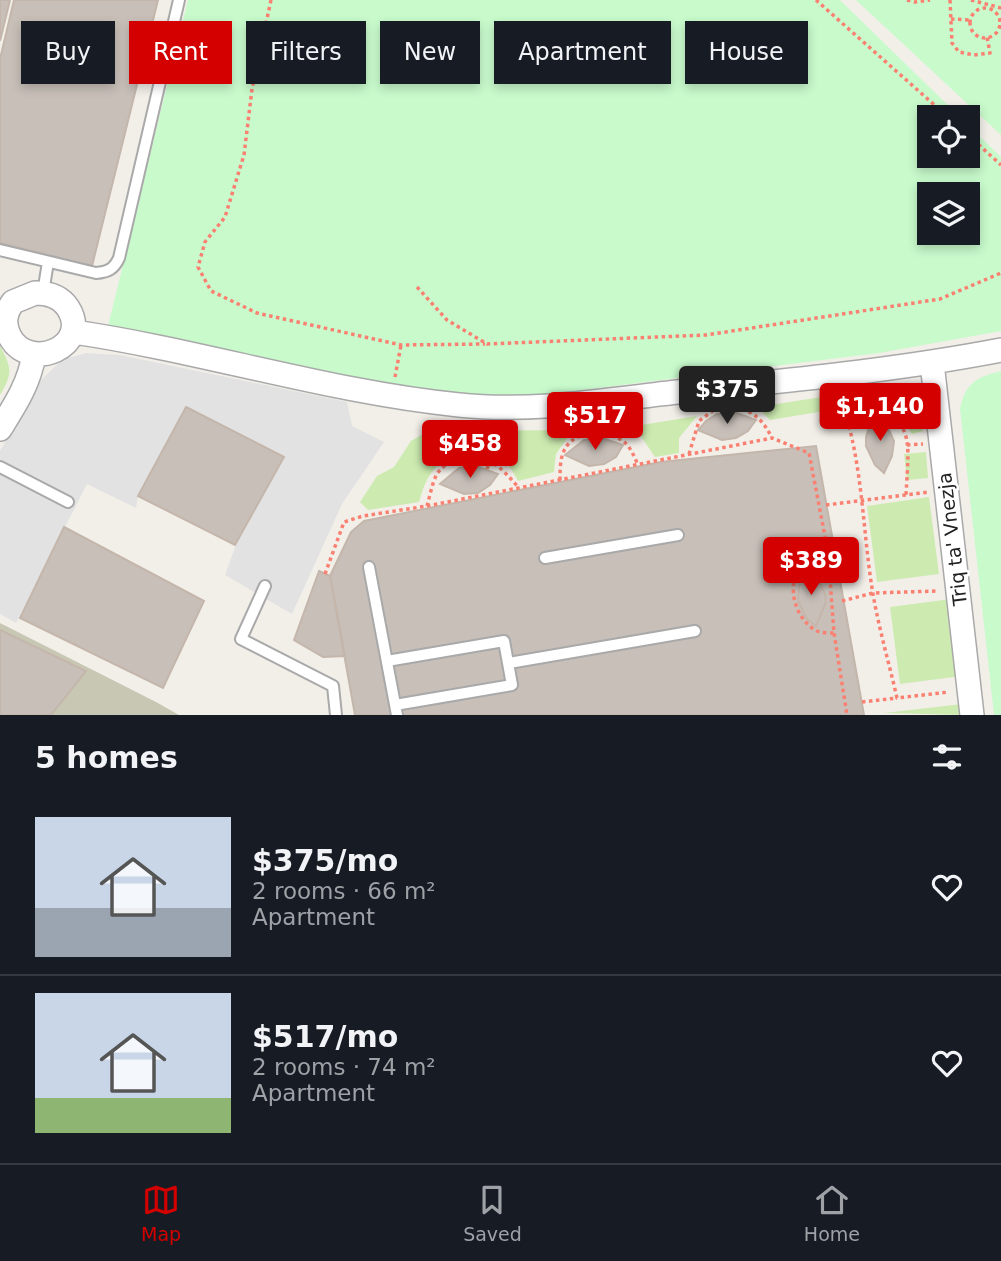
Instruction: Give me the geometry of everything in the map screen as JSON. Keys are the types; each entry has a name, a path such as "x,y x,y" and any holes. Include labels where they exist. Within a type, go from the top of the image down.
{"street":[{"path":"43,293 57,297 66,304 74,332 69,341 56,351 34,355 19,349 11,340 4,315 13,302 43,293"},
{"path":"74,332 128,340 392,396 462,405 529,406 582,402 932,363 1001,350"},
{"path":"0,429 22,394 34,355"},
{"name":"Triq ta' Vnezja","path":"932,363 972,715"}],"lane":[{"path":"0,250 96,273 115,267 179,0"},
{"path":"43,293 48,262"},
{"path":"0,467 68,502"},
{"path":"545,558 678,535"},
{"path":"369,567 396,710 512,685 504,641 387,661"},
{"path":"265,586 241,639 333,686 336,715"},
{"path":"509,663 695,631"}],"path":[{"path":"271,0 252,89 244,155 225,217 205,242 198,267 211,291 257,313 401,345 706,335 940,299 1001,273"},
{"path":"816,0 934,105"},
{"path":"907,0 930,0"},
{"path":"950,0 952,43 960,52 974,55 990,53 987,37"},
{"path":"971,0 1001,8"},
{"path":"991,9 998,16 999,32 980,37 972,31 970,20 977,10 991,9"},
{"path":"951,19 970,20"},
{"path":"980,146 1001,165"},
{"path":"417,287 447,320 487,344"},
{"path":"392,396 401,345"},
{"path":"831,375 845,410 862,499 873,593 897,698"},
{"path":"689,454 699,421 711,410 722,408"},
{"path":"733,408 760,419 772,438"},
{"path":"845,410 884,412 897,420 903,428 907,444 906,495"},
{"path":"560,480 565,449 572,440 580,436 598,433 624,441 638,465"},
{"path":"325,574 344,522 363,516 427,506 772,438 809,453 828,552 834,634 847,715"},
{"path":"427,506 437,474 448,462 466,456 490,460 506,472 519,488"},
{"path":"487,469 490,460"},
{"path":"826,505 947,490"},
{"path":"828,552 803,562 794,577 793,590 802,618 818,631 834,634"},
{"path":"842,601 873,593 930,592"},
{"path":"862,702 946,692"}],"shaded area":[{"path":"86,353 120,355 347,402 352,426 384,442 342,504 292,614 225,575 236,545 284,457 186,407 138,496 136,508 87,484 16,623 0,614 0,451 41,380 62,360"},
{"path":"0,623 156,702 179,715 0,715"}],"green space":[{"path":"188,0 840,0 948,105 917,105 917,168 980,168 980,137 1001,157 1001,331 879,353 533,396 481,398 412,390 108,326 167,84 232,84 232,21 183,21"},
{"path":"856,0 1001,0 1001,135 980,115 980,105 969,105"},
{"path":"0,346 7,360 9,376 0,395"},
{"path":"1001,371 1001,715 994,715 960,409 965,393 973,382"},
{"path":"894,385 910,389 915,394 920,407 923,431 912,434 901,419 871,402 838,390"},
{"path":"835,395 837,409 770,420 757,407"},
{"path":"697,416 679,438 679,453 655,457 640,435 623,428"},
{"path":"573,430 556,454 554,472 518,481 508,465 497,457 478,452 467,453 447,459 432,472 419,502 368,510 360,502 377,476 394,467 411,441 423,434 437,431"},
{"path":"926,452 928,478 907,480 904,454"},
{"path":"929,497 939,574 877,582 867,506"},
{"path":"951,599 962,676 900,684 890,607"},
{"path":"962,704 964,715 884,713"}],"building":[{"path":"0,0 10,0 0,41"},
{"path":"14,0 158,0 153,21 129,21 129,84 137,84 92,266 0,243 0,59"},
{"path":"186,407 284,457 235,545 138,496"},
{"path":"734,412 756,420 748,431 736,438 722,440 698,430 717,414"},
{"path":"873,415 885,422 894,441 892,456 884,473 875,465 866,446"},
{"path":"602,438 623,445 616,457 604,464 589,466 565,455 584,440"},
{"path":"816,446 864,715 355,715 330,576 351,532 364,521 661,462"},
{"path":"476,466 498,474 490,485 478,493 464,494 440,484 459,468"},
{"path":"64,527 204,601 163,688 20,618"},
{"path":"804,569 816,576 825,594 826,602 816,626 806,618 798,600"},
{"path":"319,571 330,576 345,656 323,657 294,640"},
{"path":"0,630 86,671 51,715 0,715"}]}
